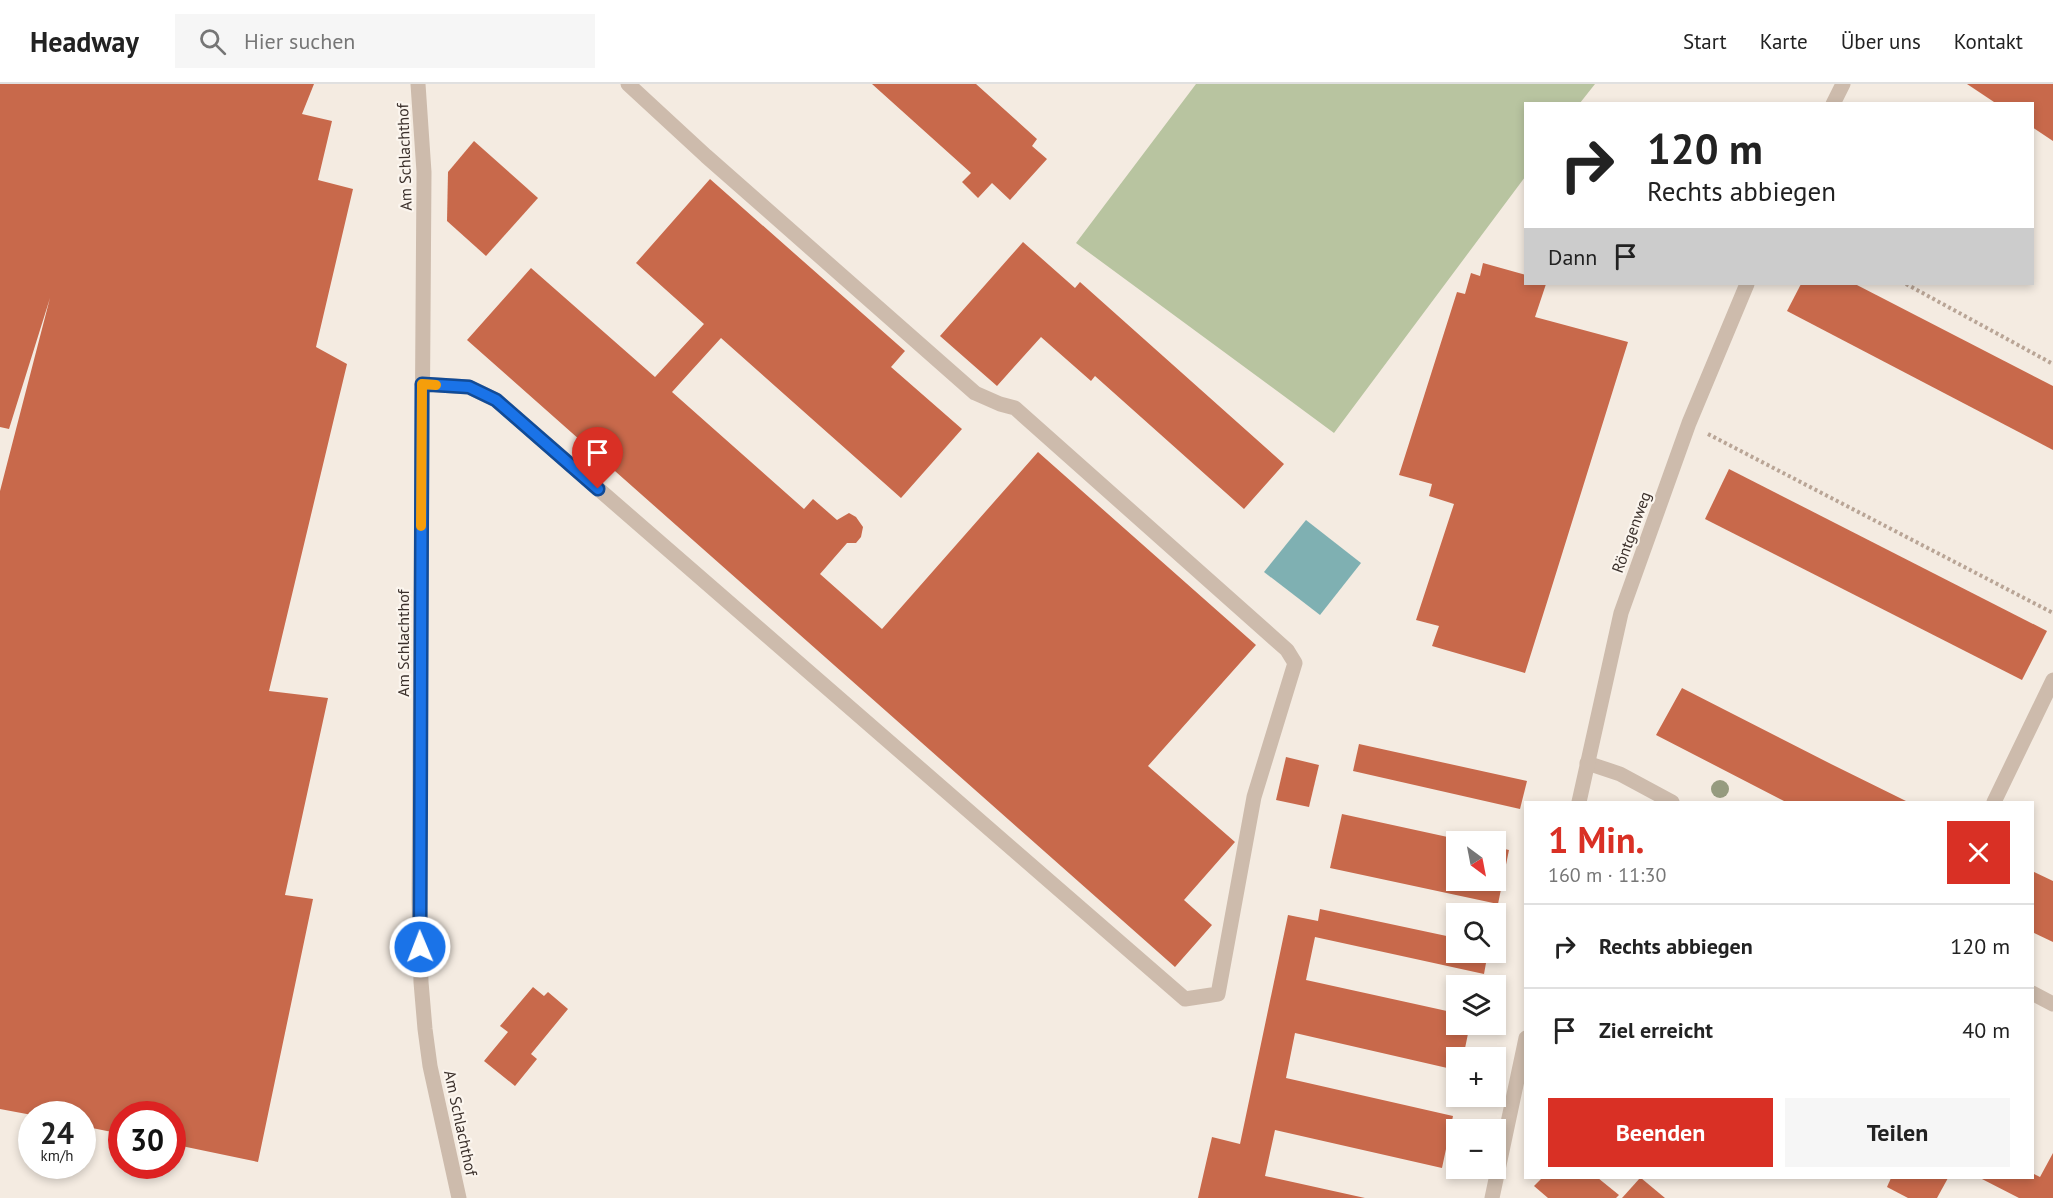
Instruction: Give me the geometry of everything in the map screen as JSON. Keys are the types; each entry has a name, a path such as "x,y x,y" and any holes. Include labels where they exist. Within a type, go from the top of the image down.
{"street":[{"name":"Am Schlachthof","path":"418,84 424,172 419,901 421,982 430,1066 459,1198"},
{"path":"422,384 469,387 496,400 1185,999 1218,994 1254,797 1295,663 1287,650 1015,408 975,393 706,156 628,84"},
{"path":"1834,102 1843,84"},
{"name":"Röntgenweg","path":"1579,801 1621,613 1689,423 1747,285"},
{"path":"1994,801 2053,680"},
{"path":"1587,763 1620,774 1670,801"},
{"path":"2034,994 2053,1004"},
{"path":"1492,1198 1524,1047"}],"path":[{"path":"1908,285 2053,363"},
{"path":"1689,423 2053,613"}],"green space":[{"path":"1196,84 1595,84 1581,102 1524,102 1524,178 1334,433 1076,243"}],"water":[{"path":"1306,520 1361,563 1320,615 1264,572"}],"building":[{"path":"0,84 314,84 302,114 332,121 318,180 353,189 316,347 347,364 269,691 328,698 285,895 313,899 258,1162 186,1147 186,1101 108,1101 108,1131 96,1129 96,1101 18,1101 18,1112 0,1109 0,491 50,298 9,429 0,427"},
{"path":"872,84 976,84 1037,139 1032,146 1047,159 1010,200 992,183 978,198 962,182 971,173"},
{"path":"1967,84 2053,84 2053,141 2034,128 2034,102 1994,102"},
{"path":"474,141 538,198 486,256 447,221 448,172"},
{"path":"710,179 905,351 891,367 962,429 901,498 721,338 672,392 804,509 813,499 837,520 849,513 856,517 863,527 861,537 856,543 847,543 820,574 882,629 1038,452 1256,645 1148,766 1235,842 1184,900 1212,925 1175,967 467,340 531,268 655,377 704,324 636,263"},
{"path":"1023,242 1075,288 1080,282 1284,464 1244,509 1095,376 1091,381 1041,337 997,386 940,336"},
{"path":"1483,263 1524,274 1524,285 1546,285 1535,317 1628,342 1525,673 1432,646 1439,626 1416,620 1454,504 1429,496 1432,484 1399,475 1457,292 1465,294 1471,273 1480,276"},
{"path":"1800,285 1857,285 2053,386 2053,450 1787,311"},
{"path":"1729,469 2047,631 2022,680 1705,519"},
{"path":"1682,688 1906,801 1784,801 1656,735"},
{"path":"1359,744 1527,781 1520,809 1353,771"},
{"path":"1286,757 1319,765 1309,807 1276,800"},
{"path":"1342,814 1446,837 1446,891 1501,891 1498,903 1493,903 1330,868"},
{"path":"1506,849 1509,850 1506,865"},
{"path":"2034,872 2053,881 2053,942 2034,933"},
{"path":"1320,909 1446,936 1446,963 1486,963 1484,974 1315,937 1306,980 1446,1011 1446,1035 1468,1035 1465,1047 1446,1047 1446,1068 1295,1033 1286,1078 1453,1116 1452,1119 1446,1119 1446,1149 1442,1168 1275,1130 1265,1176 1365,1198 1198,1198 1212,1137 1240,1144 1288,915 1318,921"},
{"path":"533,987 544,996 548,992 568,1009 531,1054 537,1059 515,1086 484,1061 508,1032 500,1026"},
{"path":"2053,1153 2053,1198 2019,1198 1982,1179 2034,1179 2034,1174 2040,1177"},
{"path":"1541,1179 1599,1179 1619,1195 1616,1198 1548,1198 1534,1186"},
{"path":"1639,1179 1642,1179 1665,1198 1622,1198"},
{"path":"1891,1179 1947,1179 1937,1198 1908,1198 1887,1187"}],"slow traffic":[{"path":"421,526 422,384 436,385"}],"route":[{"path":"420,947 422,384 469,387 496,400 598,489"}]}
